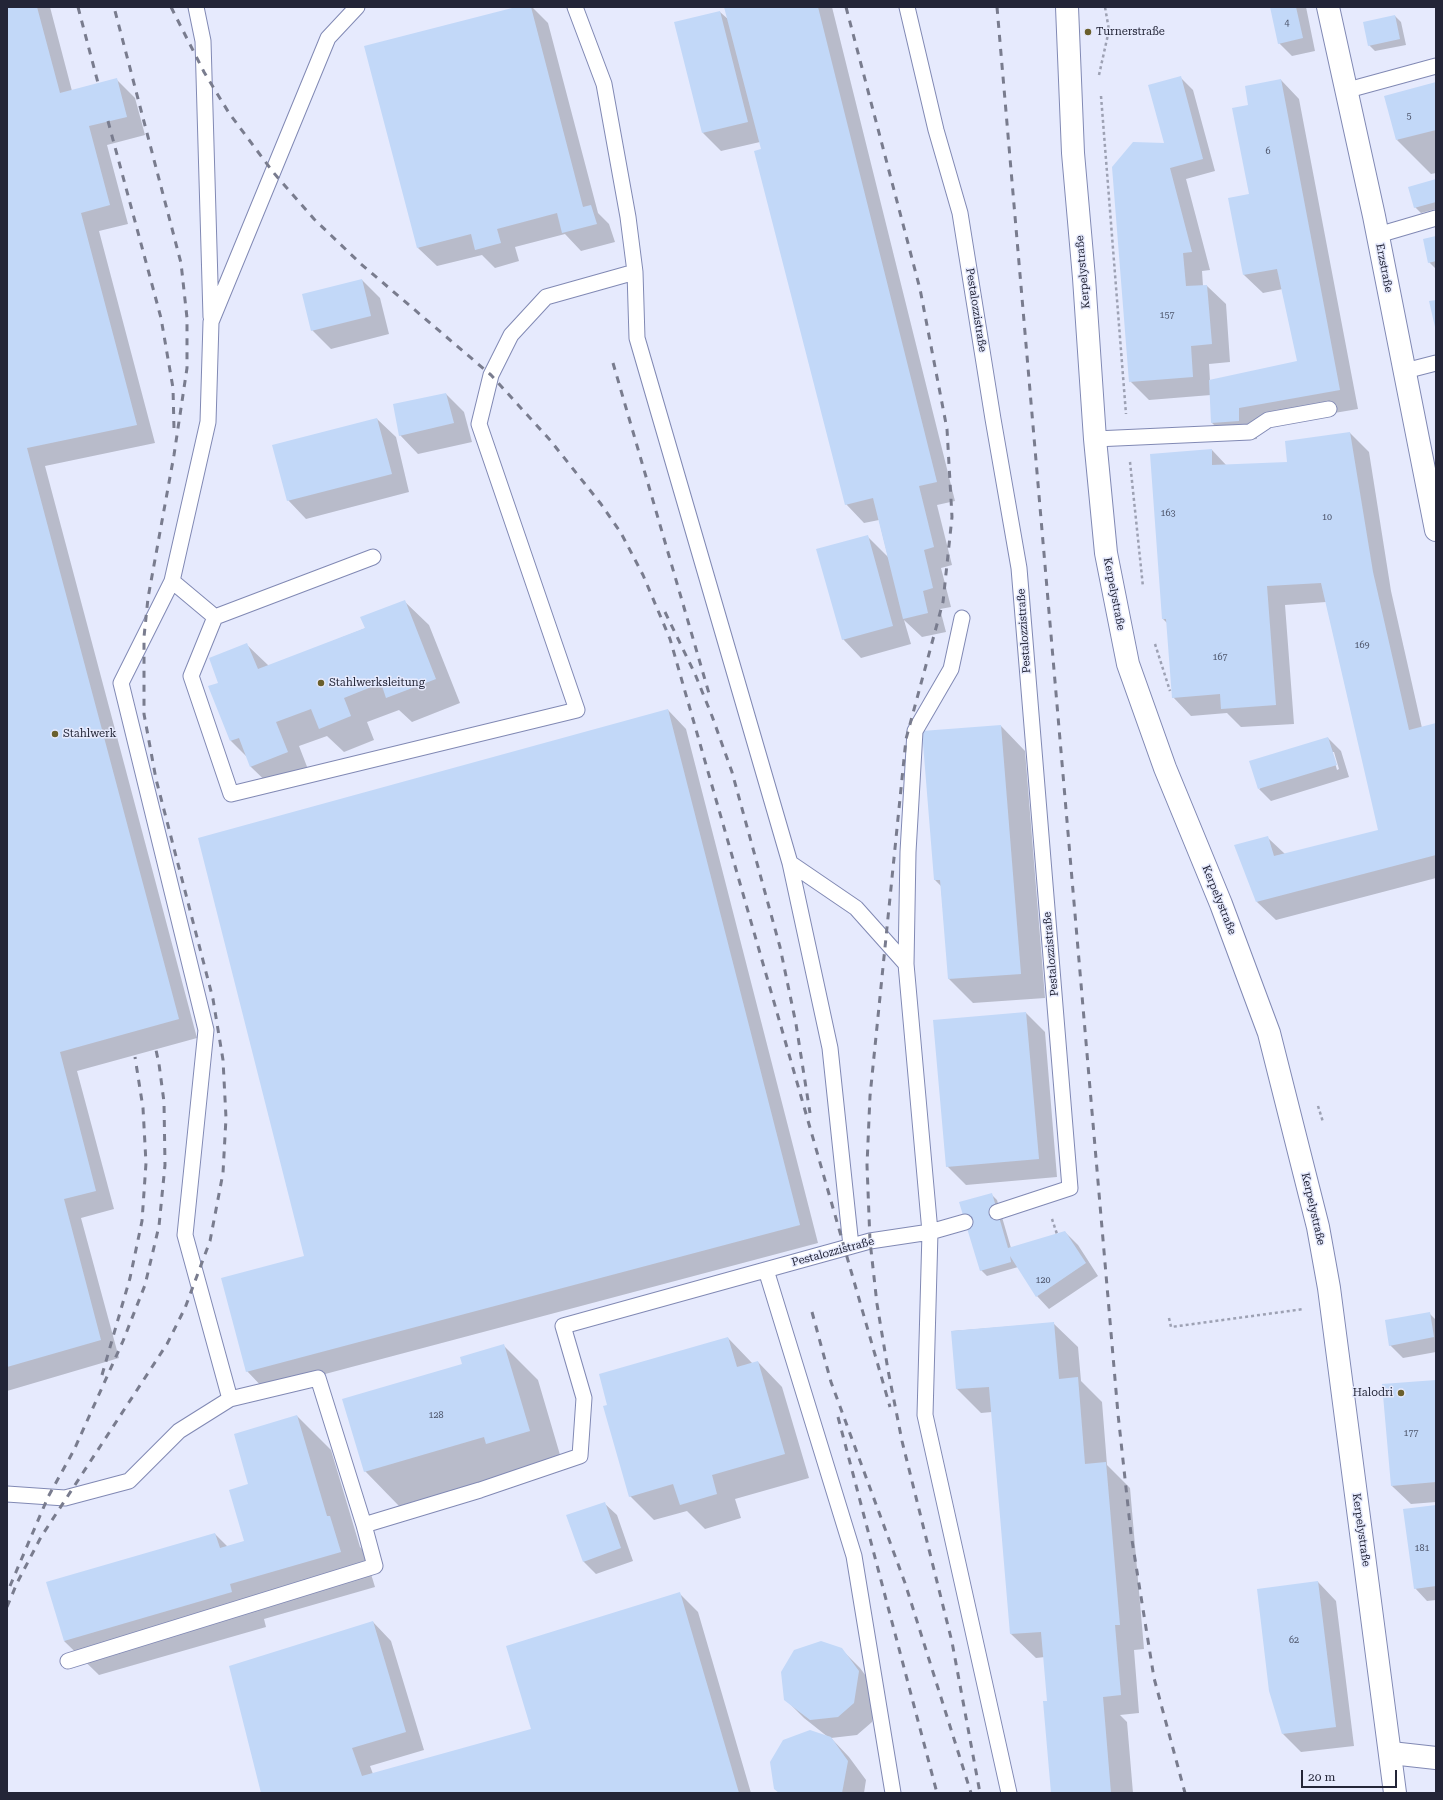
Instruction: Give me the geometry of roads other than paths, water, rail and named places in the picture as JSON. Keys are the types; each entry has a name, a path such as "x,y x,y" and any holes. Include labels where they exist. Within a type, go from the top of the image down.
{"main road":[{"name":"Kerpelystraße","path":"1066,7 1073,153 1084,278 1095,439 1106,553 1128,664 1165,768 1221,904 1269,1033 1318,1227 1329,1288 1391,1753 1395,1793"},
{"name":"Erzstraße","path":"1328,7 1348,90 1434,506 1436,530"},
{"path":"1391,1753 1436,1758"}],"lane":[{"path":"196,7 203,41 211,322 208,422 172,581 122,683 206,1030 185,1234 230,1400"},
{"path":"211,322 328,38 357,7"},
{"path":"575,7 604,84 628,217 635,272 636,338 790,863 830,1048 851,1246"},
{"name":"Pestalozzistraße","path":"907,7 936,130 960,213 993,419 1019,568 1070,1188 997,1212"},
{"path":"1348,90 1436,66"},
{"path":"1378,235 1436,218"},
{"path":"373,557 215,617 191,676 231,794 577,710 479,424 490,375 511,335 546,297 635,272"},
{"path":"1405,371 1436,363"},
{"path":"1095,439 1250,432 1268,420 1329,409"},
{"path":"172,581 215,617"},
{"path":"962,618 951,669 914,731 908,852 906,964 930,1232 925,1415 1009,1793"},
{"path":"790,863 856,908 906,964"},
{"name":"Pestalozzistraße","path":"364,1525 480,1490 580,1456 584,1398 563,1326 870,1241 930,1232 965,1222"},
{"path":"766,1270 854,1556 893,1793"},
{"path":"7,1494 65,1498 129,1481 179,1431 230,1400 318,1378 364,1525 375,1566 68,1661"}],"railway":[{"path":"78,7 98,83"},
{"path":"7,1607 17,1583 41,1537 167,1344 185,1308 210,1241 223,1173 226,1118 223,1060 213,999 156,779 144,714 144,637 148,598 174,455 187,368 187,318 181,263 114,7"},
{"path":"171,7 204,72 229,113 273,172 314,219 361,264 491,375 550,440 601,504 621,533 643,575 670,639 890,1407"},
{"path":"846,7 920,289 947,429 952,517 943,602 906,739 870,1096 867,1165 870,1241 877,1304 888,1370 902,1441 952,1642 980,1793"},
{"path":"997,7 1118,1414 1131,1534 1154,1678 1185,1793"},
{"path":"108,121 161,318 173,388 174,429"},
{"path":"613,363 710,697"},
{"path":"665,612 695,674 732,772 780,947 796,1024 810,1113"},
{"path":"10,1586 48,1497 74,1450 123,1341 145,1285 159,1226 165,1165 164,1102 156,1050"},
{"path":"102,1375 130,1278 142,1221 146,1163 143,1108 135,1057"},
{"path":"812,1312 831,1382 905,1583 971,1793"},
{"path":"838,1417 937,1793"}],"place":[{"name":"Turnerstraße","path":"1088,32"},
{"name":"Stahlwerksleitung","path":"321,683"},
{"name":"Stahlwerk","path":"55,734"},
{"name":"Halodri","path":"1401,1393"}]}
